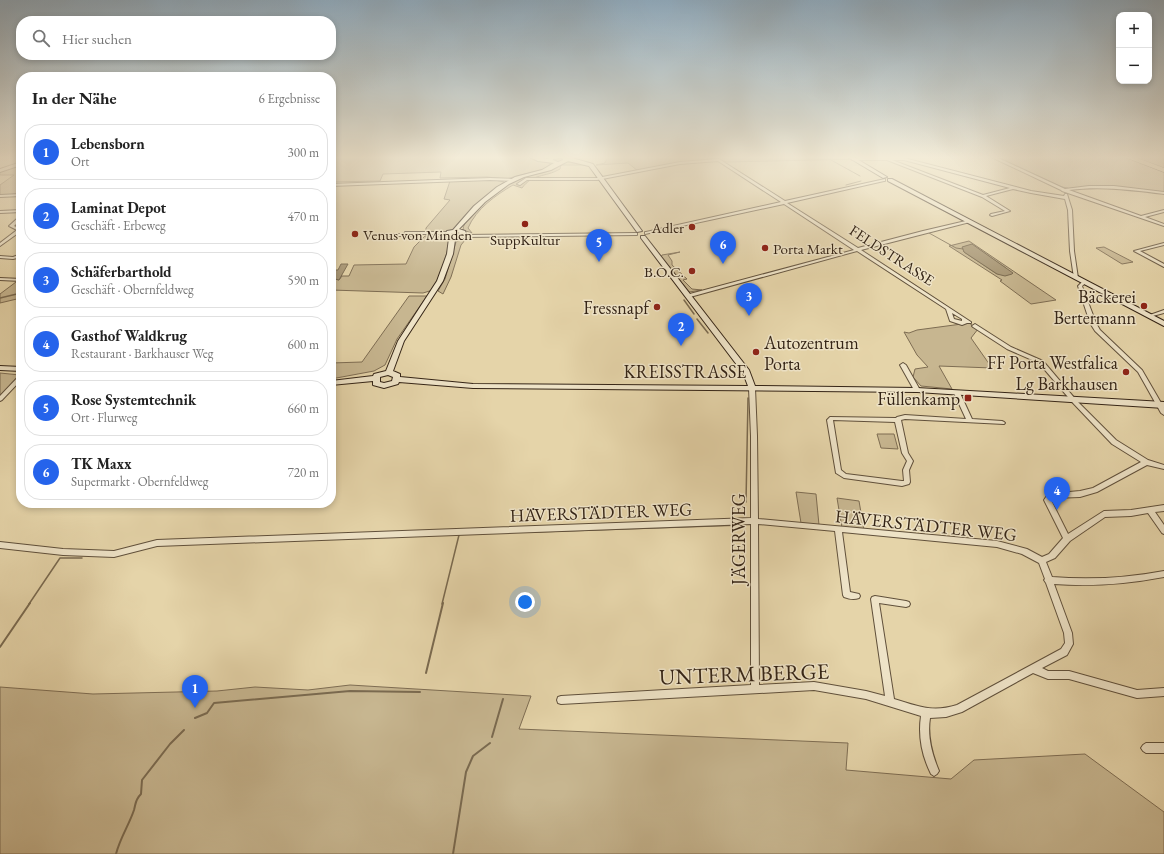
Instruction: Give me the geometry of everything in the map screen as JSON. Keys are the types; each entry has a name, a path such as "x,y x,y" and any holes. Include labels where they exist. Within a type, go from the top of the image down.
{"main road":[{"path":"451,236 461,232 467,216 488,196"},
{"path":"613,196 638,233 645,235 688,296 746,372 752,388"},
{"path":"919,196 1164,324"},
{"path":"451,236 461,232"},
{"path":"389,372 401,341 434,295 443,278 451,250 451,236"},
{"path":"0,368 16,369"},
{"path":"336,382 376,378 379,374 389,372 395,374 397,379 392,384 384,386 378,385 376,378"},
{"name":"KREISSTRASSE","path":"397,379 473,386 918,390 1161,405"}],"street":[{"name":"FELDSTRASSE","path":"773,196 792,206 967,320 962,323 952,320 948,308"},
{"path":"645,235 810,196"},
{"path":"985,196 1008,211 992,215"},
{"path":"1056,196 1067,198 1070,210 1072,251 1076,278"},
{"path":"1080,196 1164,225"},
{"path":"0,212 16,211"},
{"path":"1140,217 1164,211"},
{"path":"688,296 969,221"},
{"path":"16,222 11,226 16,228"},
{"path":"461,232 480,234 638,233"},
{"path":"0,245 16,233"},
{"path":"406,233 416,234"},
{"path":"380,235 428,234 451,236"},
{"path":"1164,244 1136,251 1164,266"},
{"path":"0,257 16,257"},
{"path":"0,279 16,280"},
{"path":"1084,282 1080,286 1093,323 1102,335 1126,355 1140,371 1161,405 1164,414"},
{"path":"1149,316 1164,311"},
{"path":"975,326 1009,348 1041,362 1072,399 1114,442 1146,462 1164,467"},
{"path":"903,365 918,390"},
{"path":"0,400 16,382"},
{"name":"JÄGERWEG","path":"752,388 755,690"},
{"path":"957,393 970,421"},
{"path":"898,420 905,452 910,461 906,470 907,482 902,484 851,477 840,474 838,471 830,420 832,418 898,420 899,418 905,417 1002,424"},
{"path":"1067,540 1047,500 1050,496 1080,494 1095,490 1146,462"},
{"path":"1164,508 1104,514 1067,540 1052,556 1042,561 1048,580 1077,583 1111,582 1143,579 1164,574"},
{"path":"1150,510 1164,531"},
{"name":"HÄVERSTÄDTER WEG","path":"0,545 63,552 114,554 157,543 754,521 997,544 1024,551 1042,561"},
{"path":"838,530 847,595 856,596"},
{"name":"UNTERM BERGE","path":"562,700 814,686 828,687 890,701 926,713 941,714 958,709 1064,652 1069,644 1068,633 1048,580"},
{"path":"890,701 875,599 906,604"},
{"path":"1033,669 1048,675 1069,675 1137,694 1164,692"},
{"path":"926,713 924,722 929,760 934,771"},
{"path":"1146,748 1164,748"}],"shaded area":[{"path":"445,196 486,196 476,204 455,229 444,232 426,232 426,228 450,200 444,199"},
{"path":"490,196 496,196 481,209 472,221 468,228 472,233 463,230 470,215"},
{"path":"425,236 442,237 450,241 440,277 433,290 423,293 336,290 336,279 339,280 342,276 349,276 354,265 406,264 414,247"},
{"path":"473,236 466,239 461,245 451,277 443,294 438,291 445,279 456,242 462,237"},
{"path":"969,241 1056,300 1031,304 1000,281 1002,280 949,246","holes":["972,245 1006,268 997,274 964,252 963,247"]},
{"path":"972,244 1013,273 1005,276 997,274 964,252 962,247"},
{"path":"1104,247 1133,262 1122,264 1096,248"},
{"path":"680,252 668,255 672,261 672,265 687,279 683,280 692,289 702,290 689,292 661,257 662,255"},
{"path":"341,264 348,264 339,280 336,279 336,270 338,270"},
{"path":"16,282 16,299 0,303 0,294"},
{"path":"409,296 427,296 397,339 385,365 374,371 336,378 336,363 362,362"},
{"path":"969,323 978,329 971,338 992,368 939,366 952,389 921,386 913,377 915,369 928,367 917,355 904,332 909,333 917,330"},
{"path":"0,373 16,375 16,379 0,396"},
{"path":"877,434 894,434 898,449 881,448"},
{"path":"796,492 816,494 819,525 801,523"},
{"path":"837,498 859,501 864,530 842,528"},
{"path":"350,685 531,696 519,729 848,743 846,770 951,779 974,760 1085,754 1164,812 1164,854 0,854 0,687 93,694 217,691 255,687 308,690"}],"waterway":[{"path":"929,233 956,248 963,249"},
{"path":"0,298 16,294"},
{"path":"684,300 694,314"},
{"path":"697,319 708,333"},
{"path":"746,502 748,398"},
{"path":"533,532 742,525"},
{"path":"442,604 459,535"},
{"path":"29,604 60,558 82,558"},
{"path":"0,647 30,603"},
{"path":"426,673 443,603"},
{"path":"195,718 207,713 214,703 350,691 420,692"},
{"path":"492,737 503,699"},
{"path":"116,854 137,800 141,794 142,780 170,744 184,730"},
{"path":"453,854 466,772 473,756 490,743"}],"place":[{"name":"SuppKultur","path":"525,224"},
{"name":"Adler","path":"692,227"},
{"name":"Venus von Minden","path":"355,234"},
{"name":"Porta Markt","path":"765,248"},
{"name":"Rose Systemtechnik","path":"599,262"},
{"name":"TK Maxx","path":"723,264"},
{"name":"B.O.C.","path":"692,271"},
{"name":"Bäckerei Bertermann","path":"1144,306"},
{"name":"Fressnapf","path":"657,307"},
{"name":"Schäferbarthold","path":"749,316"},
{"name":"Laminat Depot","path":"681,346"},
{"name":"Autozentrum Porta","path":"756,352"},
{"name":"FF Porta Westfalica Lg Barkhausen","path":"1126,372"},
{"name":"Füllenkamp","path":"968,398"},
{"name":"Gasthof Waldkrug","path":"1057,510"},
{"name":"Lebensborn","path":"195,708"}]}
